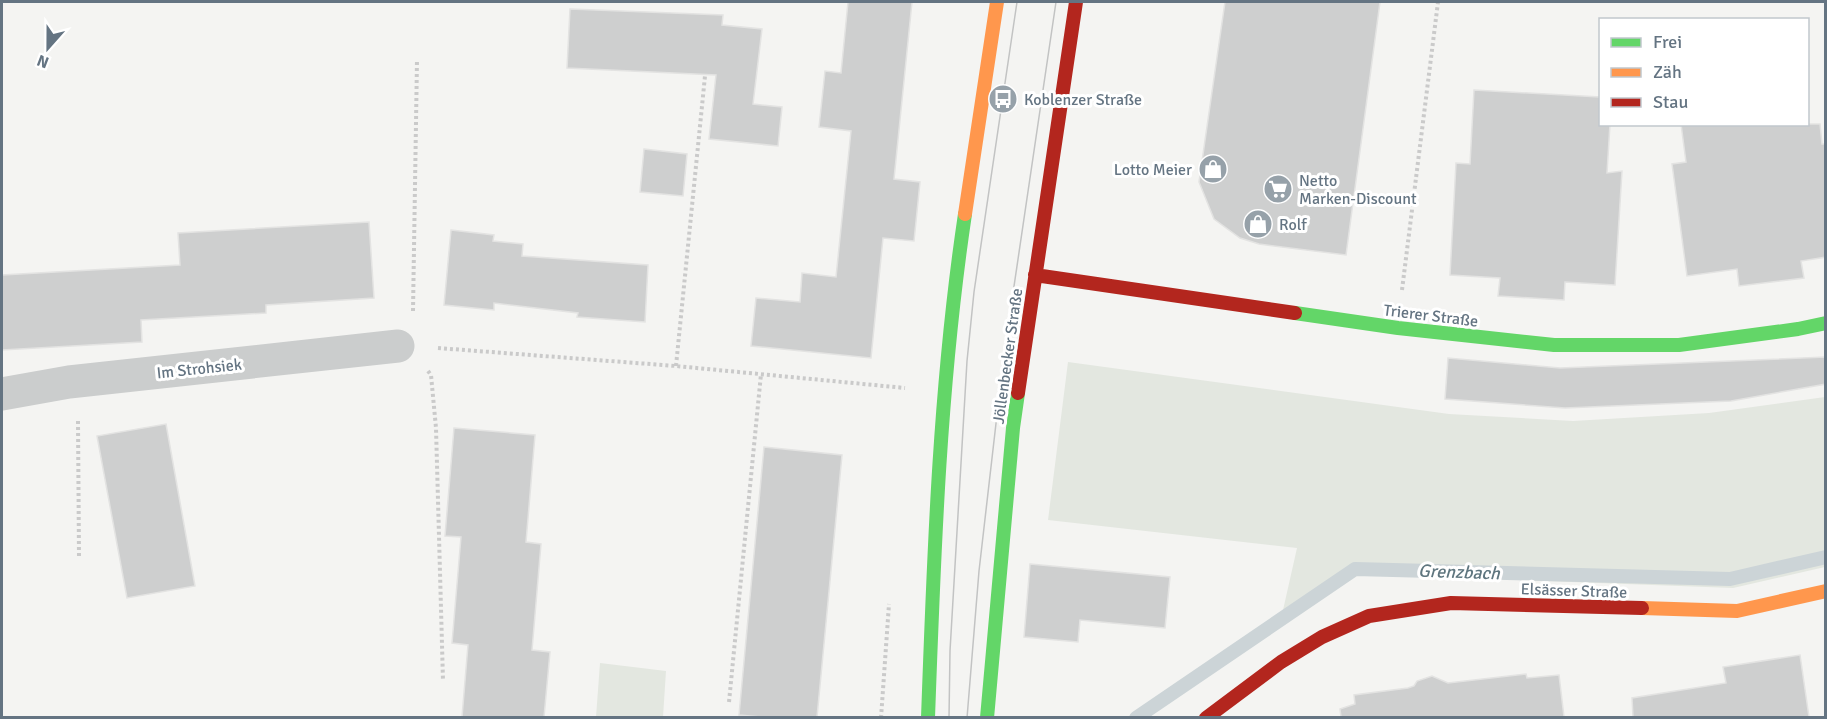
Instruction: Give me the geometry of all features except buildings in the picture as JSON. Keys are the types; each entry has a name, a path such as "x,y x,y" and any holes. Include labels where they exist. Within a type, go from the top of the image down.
{"street":[{"path":"928,717 934,542 948,350 957,270 997,2"},
{"name":"Jöllenbecker Straße","path":"987,717 1013,428 1076,2"},
{"name":"Trierer Straße","path":"1035,275 1398,328 1554,345 1667,345 1798,329 1826,323"},
{"name":"Im Strohsiek","path":"2,393 77,381 405,346"},
{"name":"Elsässer Straße","path":"1206,717 1297,652 1322,637 1369,616 1451,603 1737,611 1826,591"}],"path":[{"path":"1398,328 1438,2"},
{"path":"417,60 405,346 431,375 436,428 443,681"},
{"path":"676,366 705,76"},
{"path":"405,346 676,366 910,389"},
{"path":"729,702 761,374"},
{"path":"77,381 79,557"}],"shaded area":[{"path":"1068,362 1449,414 1573,421 1709,413 1825,397 1825,567 1733,588 1355,574 1281,619 1297,548 1048,520"},
{"path":"600,663 666,671 663,717 596,717"}],"waterway":[{"name":"Grenzbach","path":"1136,718 1355,569 1730,579 1826,557"}],"tram line":[{"path":"949,718 950,651 967,361 974,292 1017,2"},
{"path":"967,718 979,571 1004,354 1056,2"}],"traffic: fast":[{"path":"928,718 944,402 956,277 965,214"},
{"path":"1295,313 1398,328 1554,345 1679,345 1826,323"},
{"path":"987,718 1018,393"}],"traffic: slow":[{"path":"965,214 997,2"},
{"path":"1642,608 1737,611 1826,591"}],"traffic: jam":[{"path":"1018,393 1076,2"},
{"path":"1035,275 1295,313"},
{"path":"1206,718 1281,662 1322,637 1369,616 1451,603 1642,608"}],"place":[{"name":"Koblenzer Straße","path":"1003,99"},
{"name":"Lotto Meier","path":"1213,169"},
{"name":"Netto Marken-Discount","path":"1278,189"},
{"name":"Rolf","path":"1258,224"}]}
